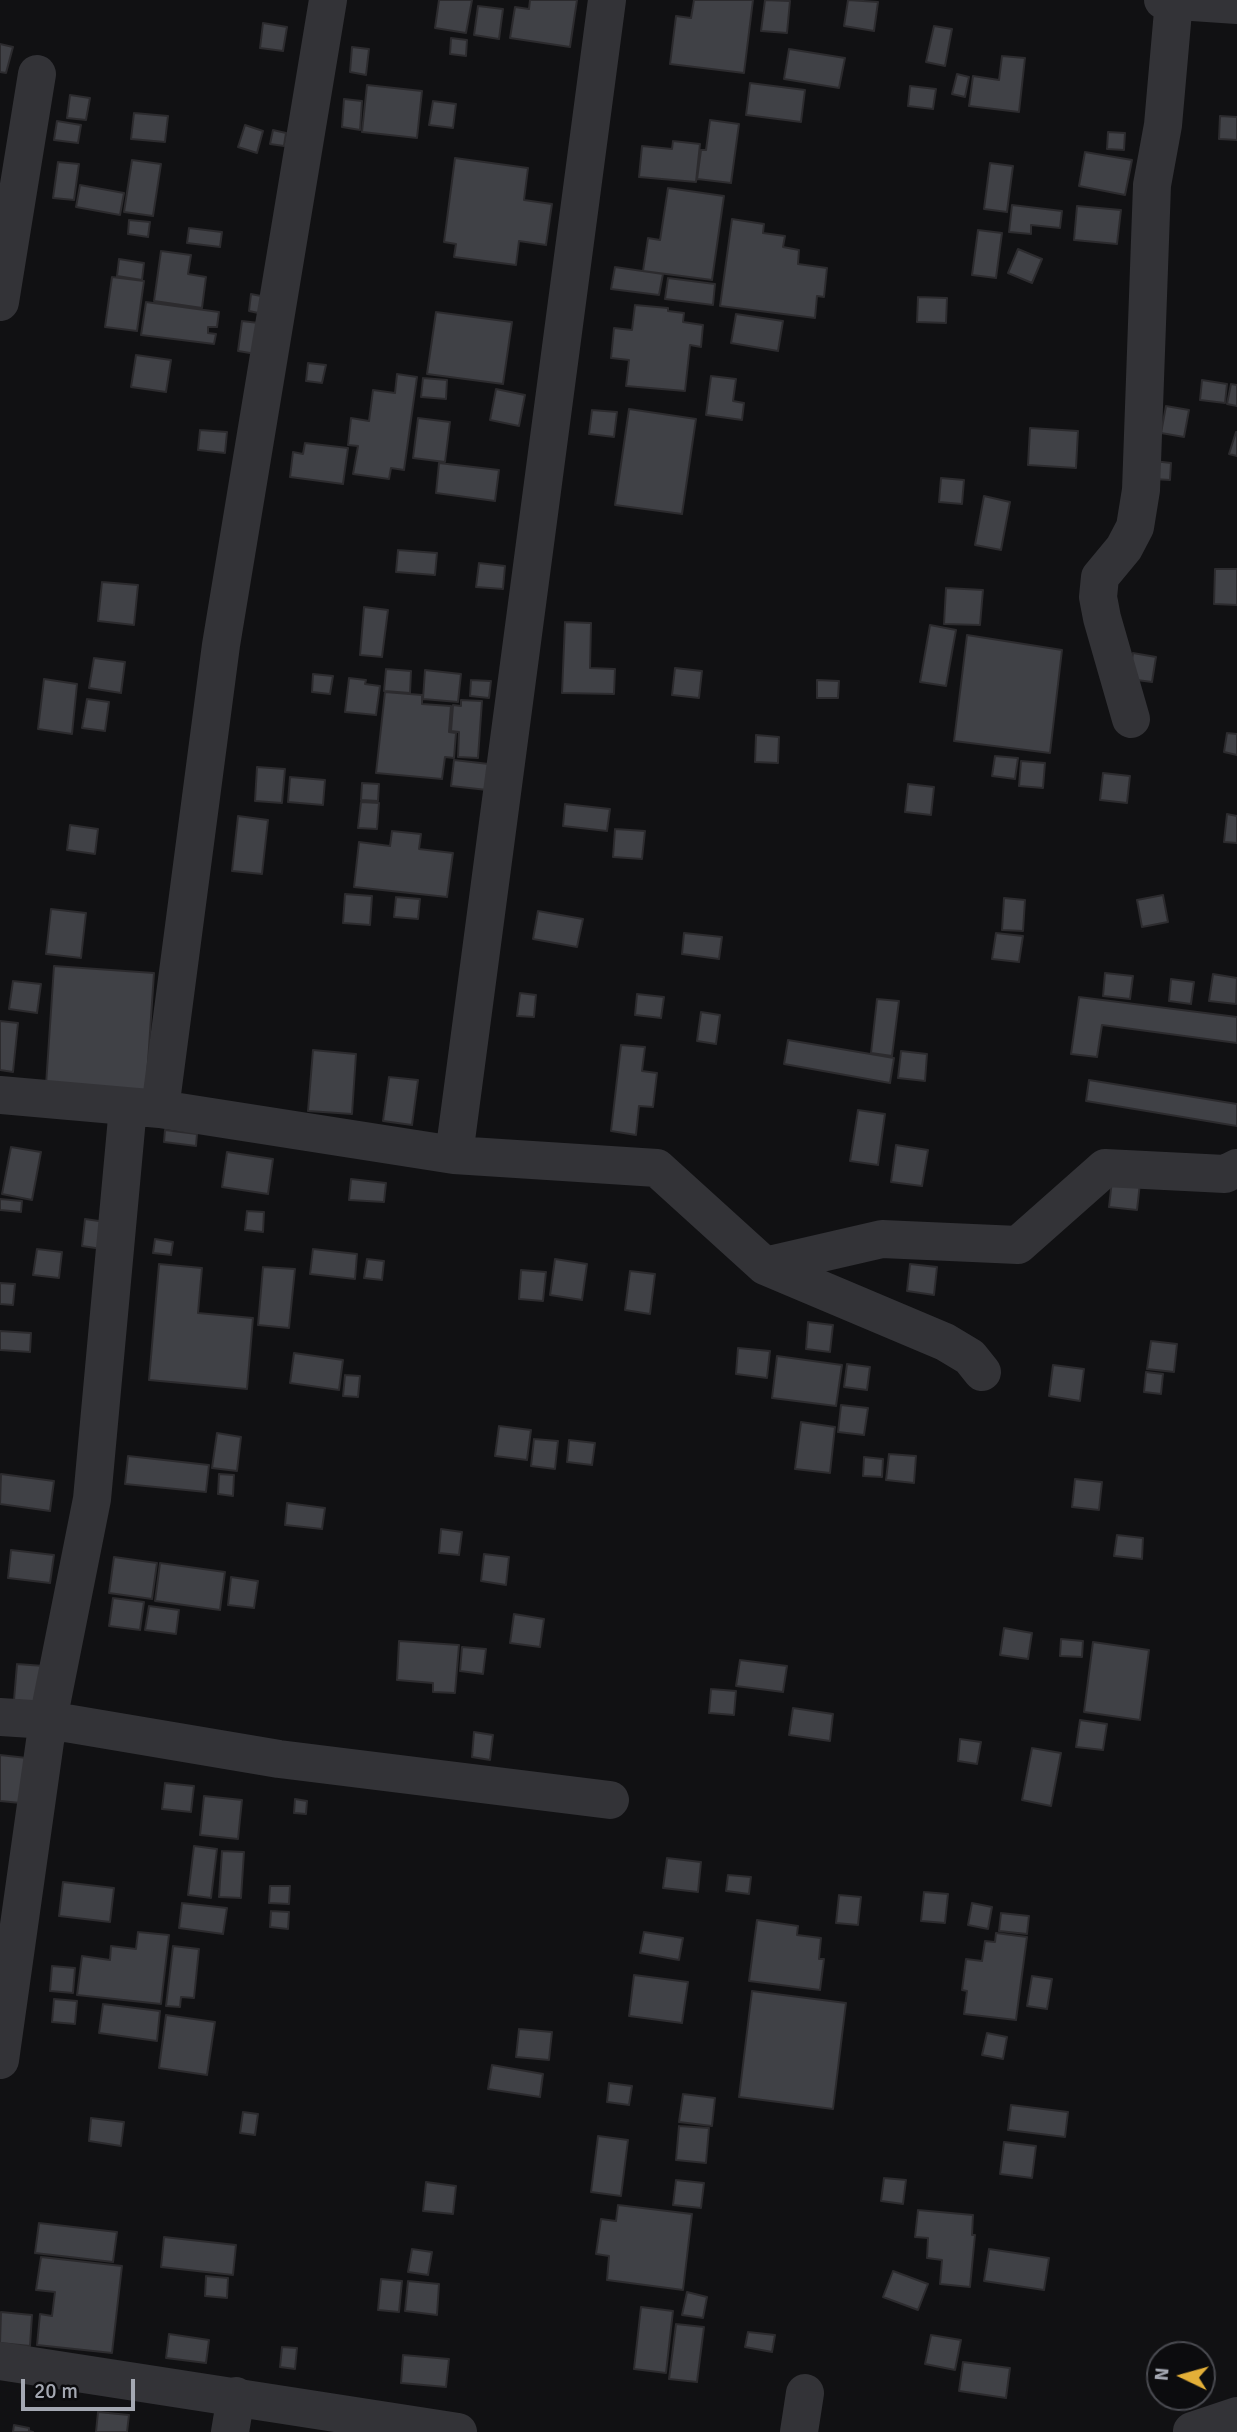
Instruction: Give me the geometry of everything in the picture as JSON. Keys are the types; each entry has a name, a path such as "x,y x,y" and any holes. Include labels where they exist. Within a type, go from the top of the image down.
{"street":[{"path":"0,2060 48,1720 92,1499 144,1108 328,0"},
{"path":"454,1155 607,0"},
{"path":"1131,719 1098,597 1100,577 1124,548 1135,527 1140,490 1152,185 1163,125 1170,1 1237,5"},
{"path":"0,302 37,74"},
{"path":"0,1094 144,1108 454,1155 657,1168 765,1266 945,1342 970,1357 982,1372"},
{"path":"765,1266 882,1239 1018,1245 1105,1168 1225,1174 1237,1168"},
{"path":"0,1717 48,1720 279,1759 610,1800"},
{"path":"0,2361 233,2414 457,2432"},
{"path":"799,2432 805,2393"},
{"path":"1192,2431 1237,2416"}],"building":[{"path":"439,0 472,0 466,33 435,28"},
{"path":"530,0 577,0 570,47 510,38 515,7 529,9"},
{"path":"694,0 753,0 744,73 670,64 676,16 691,18"},
{"path":"765,0 790,1 787,33 761,31"},
{"path":"848,0 878,2 874,31 844,26"},
{"path":"478,6 503,9 499,39 474,35"},
{"path":"263,23 287,27 283,51 260,48"},
{"path":"934,26 952,29 945,66 926,62"},
{"path":"451,38 467,40 466,56 450,54"},
{"path":"0,44 13,47 6,73 0,72"},
{"path":"352,47 369,49 366,75 350,72"},
{"path":"789,49 845,58 839,88 784,79"},
{"path":"1002,56 1025,58 1019,112 969,106 973,76 999,80"},
{"path":"957,74 969,77 965,97 952,94"},
{"path":"750,83 805,90 801,122 746,115"},
{"path":"367,85 422,91 417,138 362,132"},
{"path":"910,86 936,89 933,109 908,106"},
{"path":"70,95 90,98 86,120 67,118"},
{"path":"344,99 362,101 360,130 342,127"},
{"path":"433,101 456,104 453,128 429,125"},
{"path":"134,113 168,116 165,142 131,139"},
{"path":"1220,116 1237,117 1237,140 1219,139"},
{"path":"710,120 739,124 731,183 697,179 701,150 706,150"},
{"path":"57,121 81,125 78,143 54,140"},
{"path":"245,125 263,131 257,153 238,147"},
{"path":"273,130 286,133 284,146 270,144"},
{"path":"1108,132 1125,133 1124,150 1107,149"},
{"path":"673,141 700,144 696,182 639,177 642,146 672,149"},
{"path":"1085,152 1132,160 1125,195 1079,186"},
{"path":"455,158 528,168 524,200 552,204 546,245 519,241 516,265 454,257 456,244 444,242"},
{"path":"132,160 161,164 153,216 124,212"},
{"path":"58,162 79,164 74,200 53,198"},
{"path":"990,163 1013,166 1007,212 984,209"},
{"path":"80,185 124,193 120,215 76,207"},
{"path":"668,188 724,196 712,280 643,271 648,238 660,240"},
{"path":"1012,205 1062,211 1060,228 1031,225 1031,234 1009,232"},
{"path":"1077,206 1121,210 1117,244 1074,240"},
{"path":"732,219 764,224 763,233 785,236 783,247 799,250 798,264 827,268 824,297 817,296 815,318 720,306"},
{"path":"129,220 150,222 148,237 128,234"},
{"path":"189,228 222,232 220,247 187,243"},
{"path":"978,230 1002,233 996,278 972,275"},
{"path":"1018,249 1042,259 1032,283 1008,273"},
{"path":"161,251 191,255 188,274 206,277 202,308 154,301"},
{"path":"119,259 144,263 142,280 117,276"},
{"path":"615,267 663,274 659,295 611,289"},
{"path":"112,277 144,281 137,331 105,327"},
{"path":"668,278 715,284 713,305 665,299"},
{"path":"251,294 266,297 263,314 249,311"},
{"path":"918,297 947,298 946,323 917,322"},
{"path":"146,302 219,312 217,327 208,327 208,333 216,334 214,344 141,335"},
{"path":"635,305 668,308 668,311 684,313 683,322 703,325 701,347 690,345 685,391 626,386 629,360 611,358 614,328 632,330"},
{"path":"436,312 512,322 503,384 427,374"},
{"path":"736,314 783,321 778,351 731,343"},
{"path":"242,321 267,324 262,355 238,351"},
{"path":"136,355 171,360 166,392 131,387"},
{"path":"308,363 326,365 322,383 306,381"},
{"path":"397,374 417,377 404,470 391,468 389,479 353,474 358,446 348,445 351,418 369,421 373,390 395,393"},
{"path":"711,376 736,379 733,401 744,403 742,420 706,415"},
{"path":"423,378 447,380 446,399 421,397"},
{"path":"1202,380 1227,384 1225,403 1200,400"},
{"path":"1231,384 1237,385 1237,406 1227,404"},
{"path":"496,389 525,395 519,426 490,420"},
{"path":"1166,406 1189,410 1184,437 1161,433"},
{"path":"629,409 696,419 682,514 615,505"},
{"path":"592,410 617,412 614,437 589,434"},
{"path":"418,418 450,422 445,462 413,458"},
{"path":"1030,428 1078,431 1076,468 1028,465"},
{"path":"200,430 227,432 225,453 198,450"},
{"path":"1237,432 1237,456 1229,454"},
{"path":"305,443 348,448 343,484 290,477 293,452 303,454"},
{"path":"1154,461 1171,463 1170,480 1153,479"},
{"path":"439,463 499,470 495,501 436,493"},
{"path":"941,478 964,480 962,504 939,502"},
{"path":"984,496 1010,502 1001,550 975,545"},
{"path":"398,550 437,553 435,575 396,572"},
{"path":"479,563 505,566 503,589 476,587"},
{"path":"1215,569 1237,569 1237,605 1214,604"},
{"path":"102,582 138,585 134,625 98,621"},
{"path":"946,588 983,590 980,625 944,624"},
{"path":"364,607 388,610 382,657 360,655"},
{"path":"565,622 591,623 590,668 615,669 614,694 562,693"},
{"path":"930,625 956,630 946,686 920,682"},
{"path":"967,635 1062,650 1050,753 954,741"},
{"path":"1133,653 1156,657 1152,682 1129,679"},
{"path":"94,658 125,662 121,693 89,688"},
{"path":"675,668 702,671 699,698 672,695"},
{"path":"386,669 411,671 410,693 384,691"},
{"path":"425,670 461,674 458,702 423,699"},
{"path":"313,674 333,676 330,694 312,692"},
{"path":"349,678 366,680 365,684 380,686 376,715 345,712"},
{"path":"44,679 77,684 72,734 38,729"},
{"path":"471,680 491,681 489,698 470,696"},
{"path":"817,680 839,681 838,698 817,698"},
{"path":"385,692 422,695 422,704 451,706 449,732 456,733 454,758 445,757 442,779 376,773"},
{"path":"87,699 109,702 105,731 82,728"},
{"path":"461,700 482,701 478,758 458,757 459,732 451,731 453,705 461,706"},
{"path":"1227,733 1237,734 1237,755 1224,752"},
{"path":"756,735 779,737 778,763 755,762"},
{"path":"995,756 1018,758 1015,779 992,776"},
{"path":"454,760 489,764 487,790 451,786"},
{"path":"1021,761 1045,763 1043,788 1019,786"},
{"path":"257,767 285,769 282,803 255,801"},
{"path":"1103,773 1130,776 1127,803 1100,800"},
{"path":"290,777 325,780 323,805 288,802"},
{"path":"362,783 379,784 378,801 361,800"},
{"path":"908,784 934,787 931,815 905,812"},
{"path":"361,802 379,803 377,829 358,828"},
{"path":"565,804 610,809 607,831 563,826"},
{"path":"1227,814 1237,816 1237,843 1224,842"},
{"path":"238,816 268,820 262,874 232,871"},
{"path":"70,825 98,829 95,854 67,850"},
{"path":"615,829 645,831 642,859 613,857"},
{"path":"392,831 421,834 419,849 453,853 447,897 354,887 359,842 390,846"},
{"path":"345,894 372,896 370,925 343,923"},
{"path":"1163,895 1168,922 1142,927 1137,900"},
{"path":"396,897 420,899 418,919 394,917"},
{"path":"1004,898 1025,900 1023,931 1002,930"},
{"path":"51,909 86,913 81,958 46,954"},
{"path":"538,911 583,919 577,947 533,939"},
{"path":"684,933 722,937 719,959 682,954"},
{"path":"996,933 1023,936 1019,962 992,959"},
{"path":"54,966 154,973 146,1092 46,1085"},
{"path":"1105,973 1133,976 1130,999 1103,996"},
{"path":"1213,974 1237,978 1236,1004 1209,1001"},
{"path":"1171,979 1194,982 1191,1004 1169,1001"},
{"path":"13,981 41,984 37,1013 9,1009"},
{"path":"520,993 536,995 534,1017 517,1016"},
{"path":"637,994 664,997 661,1018 635,1015"},
{"path":"1079,997 1237,1017 1237,1043 1102,1025 1097,1057 1071,1054"},
{"path":"877,999 899,1001 892,1056 871,1053"},
{"path":"701,1012 720,1015 716,1044 697,1041"},
{"path":"0,1021 18,1023 13,1072 0,1070"},
{"path":"788,1040 894,1058 890,1083 784,1064"},
{"path":"621,1045 645,1047 642,1071 657,1073 653,1107 639,1106 636,1135 611,1131"},
{"path":"313,1050 356,1054 352,1114 308,1111"},
{"path":"901,1051 927,1054 925,1081 898,1078"},
{"path":"389,1077 418,1080 412,1125 383,1121"},
{"path":"1089,1080 1237,1104 1237,1126 1086,1101"},
{"path":"858,1110 885,1114 878,1165 850,1161"},
{"path":"165,1130 197,1134 196,1146 164,1142"},
{"path":"896,1145 928,1150 922,1186 891,1182"},
{"path":"11,1147 41,1152 32,1200 2,1194"},
{"path":"227,1152 273,1159 268,1194 222,1187"},
{"path":"351,1179 386,1183 384,1202 349,1200"},
{"path":"1112,1180 1140,1183 1137,1210 1109,1207"},
{"path":"0,1199 22,1201 21,1212 0,1210"},
{"path":"247,1211 264,1212 263,1232 245,1230"},
{"path":"85,1219 106,1222 102,1249 82,1246"},
{"path":"155,1239 173,1242 171,1255 153,1253"},
{"path":"37,1249 62,1252 59,1278 33,1275"},
{"path":"313,1249 357,1254 355,1279 310,1274"},
{"path":"367,1259 384,1261 382,1280 364,1278"},
{"path":"555,1259 587,1264 582,1300 550,1295"},
{"path":"159,1264 202,1268 198,1313 253,1318 247,1389 149,1380"},
{"path":"910,1264 937,1267 934,1295 907,1291"},
{"path":"263,1267 295,1269 289,1328 258,1325"},
{"path":"521,1270 546,1272 543,1301 519,1299"},
{"path":"630,1271 655,1274 650,1314 625,1310"},
{"path":"0,1283 15,1284 13,1305 0,1304"},
{"path":"808,1322 833,1325 830,1352 806,1349"},
{"path":"0,1331 31,1333 30,1352 0,1350"},
{"path":"1151,1341 1177,1344 1174,1372 1147,1369"},
{"path":"738,1348 770,1351 767,1378 736,1374"},
{"path":"294,1353 343,1360 339,1390 290,1383"},
{"path":"777,1356 842,1365 836,1406 772,1398"},
{"path":"847,1364 870,1367 867,1390 844,1387"},
{"path":"1053,1365 1084,1369 1080,1401 1049,1396"},
{"path":"1146,1372 1163,1374 1161,1394 1144,1392"},
{"path":"345,1375 360,1376 358,1397 343,1396"},
{"path":"841,1405 868,1408 864,1435 838,1432"},
{"path":"801,1422 835,1427 830,1473 795,1469"},
{"path":"499,1426 531,1430 527,1460 495,1456"},
{"path":"217,1433 241,1437 237,1471 212,1468"},
{"path":"534,1439 558,1441 555,1469 531,1466"},
{"path":"569,1440 595,1443 592,1465 567,1462"},
{"path":"889,1454 916,1456 914,1483 886,1480"},
{"path":"128,1456 209,1465 206,1492 125,1484"},
{"path":"864,1457 883,1459 882,1477 863,1476"},
{"path":"1,1474 54,1481 50,1511 0,1504"},
{"path":"219,1474 234,1475 233,1496 218,1494"},
{"path":"1075,1479 1102,1482 1099,1510 1072,1507"},
{"path":"287,1503 325,1508 322,1529 285,1525"},
{"path":"441,1529 462,1532 459,1555 439,1553"},
{"path":"1117,1535 1143,1538 1142,1559 1114,1556"},
{"path":"11,1550 54,1555 50,1583 8,1578"},
{"path":"484,1554 509,1557 506,1585 481,1581"},
{"path":"114,1557 157,1563 152,1599 109,1593"},
{"path":"160,1563 225,1572 220,1610 155,1601"},
{"path":"231,1577 258,1581 254,1608 228,1605"},
{"path":"113,1598 144,1602 140,1630 109,1626"},
{"path":"149,1606 179,1610 176,1634 145,1630"},
{"path":"514,1614 544,1619 540,1647 510,1643"},
{"path":"1004,1628 1032,1633 1028,1659 1000,1655"},
{"path":"1061,1639 1083,1641 1082,1657 1060,1656"},
{"path":"399,1641 459,1645 455,1693 433,1692 433,1683 397,1680"},
{"path":"1093,1642 1149,1650 1140,1720 1084,1712"},
{"path":"462,1647 486,1649 483,1674 460,1671"},
{"path":"740,1660 787,1666 783,1692 736,1686"},
{"path":"17,1664 44,1666 41,1703 14,1700"},
{"path":"711,1689 736,1691 734,1715 709,1713"},
{"path":"793,1708 833,1714 830,1741 789,1735"},
{"path":"1080,1720 1107,1724 1103,1750 1076,1747"},
{"path":"474,1732 493,1735 490,1760 472,1757"},
{"path":"960,1739 981,1742 977,1764 958,1761"},
{"path":"1032,1748 1061,1753 1051,1806 1022,1800"},
{"path":"0,1755 36,1759 31,1804 0,1801"},
{"path":"165,1783 194,1786 191,1812 162,1809"},
{"path":"204,1796 242,1800 238,1839 200,1835"},
{"path":"295,1799 307,1801 306,1814 294,1813"},
{"path":"194,1846 217,1849 211,1898 188,1895"},
{"path":"222,1851 244,1852 241,1898 219,1897"},
{"path":"667,1858 701,1862 698,1892 663,1888"},
{"path":"728,1875 751,1877 749,1894 726,1891"},
{"path":"63,1882 114,1888 110,1922 59,1916"},
{"path":"270,1886 290,1886 289,1904 269,1903"},
{"path":"924,1892 948,1894 945,1923 921,1921"},
{"path":"839,1895 861,1897 858,1925 836,1923"},
{"path":"182,1903 227,1908 223,1934 179,1928"},
{"path":"972,1903 992,1907 988,1929 968,1925"},
{"path":"271,1911 289,1912 288,1929 270,1927"},
{"path":"1001,1913 1029,1916 1027,1934 999,1931"},
{"path":"757,1920 798,1926 797,1935 821,1938 819,1959 824,1959 820,1990 749,1981"},
{"path":"138,1932 169,1935 161,2004 77,1995 82,1956 110,1960 111,1946 136,1949"},
{"path":"644,1932 683,1938 679,1960 640,1953"},
{"path":"996,1933 1027,1937 1016,2020 964,2014 967,1991 962,1990 966,1959 982,1961 985,1941 995,1942"},
{"path":"173,1946 199,1949 194,1998 181,1997 180,2007 166,2006"},
{"path":"52,1966 75,1968 73,1993 50,1991"},
{"path":"634,1975 688,1982 682,2023 629,2016"},
{"path":"1032,1976 1052,1979 1047,2009 1027,2006"},
{"path":"752,1991 846,2003 833,2109 739,2097"},
{"path":"54,1999 77,2001 75,2024 52,2022"},
{"path":"103,2004 160,2011 157,2041 99,2033"},
{"path":"166,2015 215,2022 207,2075 159,2068"},
{"path":"519,2029 552,2032 549,2060 516,2057"},
{"path":"987,2033 1007,2037 1003,2059 982,2055"},
{"path":"492,2065 543,2074 540,2097 488,2089"},
{"path":"609,2083 632,2086 629,2105 607,2102"},
{"path":"683,2094 715,2098 712,2126 679,2122"},
{"path":"1011,2105 1068,2112 1065,2137 1008,2130"},
{"path":"243,2112 258,2114 255,2135 240,2133"},
{"path":"91,2118 124,2122 121,2146 89,2141"},
{"path":"679,2126 709,2128 706,2163 676,2160"},
{"path":"598,2136 628,2140 621,2196 591,2192"},
{"path":"1004,2142 1036,2146 1032,2178 1000,2174"},
{"path":"884,2178 906,2180 903,2204 881,2201"},
{"path":"676,2180 704,2183 701,2208 673,2205"},
{"path":"426,2182 456,2186 453,2214 423,2211"},
{"path":"618,2205 692,2214 683,2290 607,2280 609,2256 596,2254 601,2219 616,2221"},
{"path":"918,2210 973,2215 972,2235 975,2235 970,2287 940,2284 942,2260 927,2258 928,2238 915,2237"},
{"path":"39,2223 117,2232 113,2262 35,2253"},
{"path":"164,2237 236,2245 233,2275 161,2267"},
{"path":"412,2249 432,2252 428,2275 408,2272"},
{"path":"989,2249 1049,2258 1044,2290 984,2281"},
{"path":"41,2257 122,2266 112,2353 37,2345 40,2314 52,2316 55,2292 36,2290"},
{"path":"893,2271 928,2284 918,2310 883,2297"},
{"path":"206,2276 228,2278 227,2298 205,2296"},
{"path":"381,2279 402,2281 399,2312 378,2310"},
{"path":"408,2281 439,2284 437,2315 405,2311"},
{"path":"687,2292 707,2297 703,2318 682,2315"},
{"path":"641,2307 673,2311 666,2373 634,2369"},
{"path":"1,2312 32,2315 30,2346 0,2343"},
{"path":"676,2324 704,2327 697,2382 669,2379"},
{"path":"748,2332 775,2335 772,2352 745,2347"},
{"path":"169,2334 209,2340 206,2363 166,2358"},
{"path":"931,2335 961,2340 955,2370 925,2364"},
{"path":"282,2347 297,2348 295,2369 280,2367"},
{"path":"403,2355 449,2359 446,2387 401,2383"},
{"path":"963,2362 1010,2368 1006,2398 959,2391"},
{"path":"98,2412 129,2415 127,2432 96,2432"},
{"path":"14,2425 29,2428 29,2431 33,2432 13,2432"}]}
